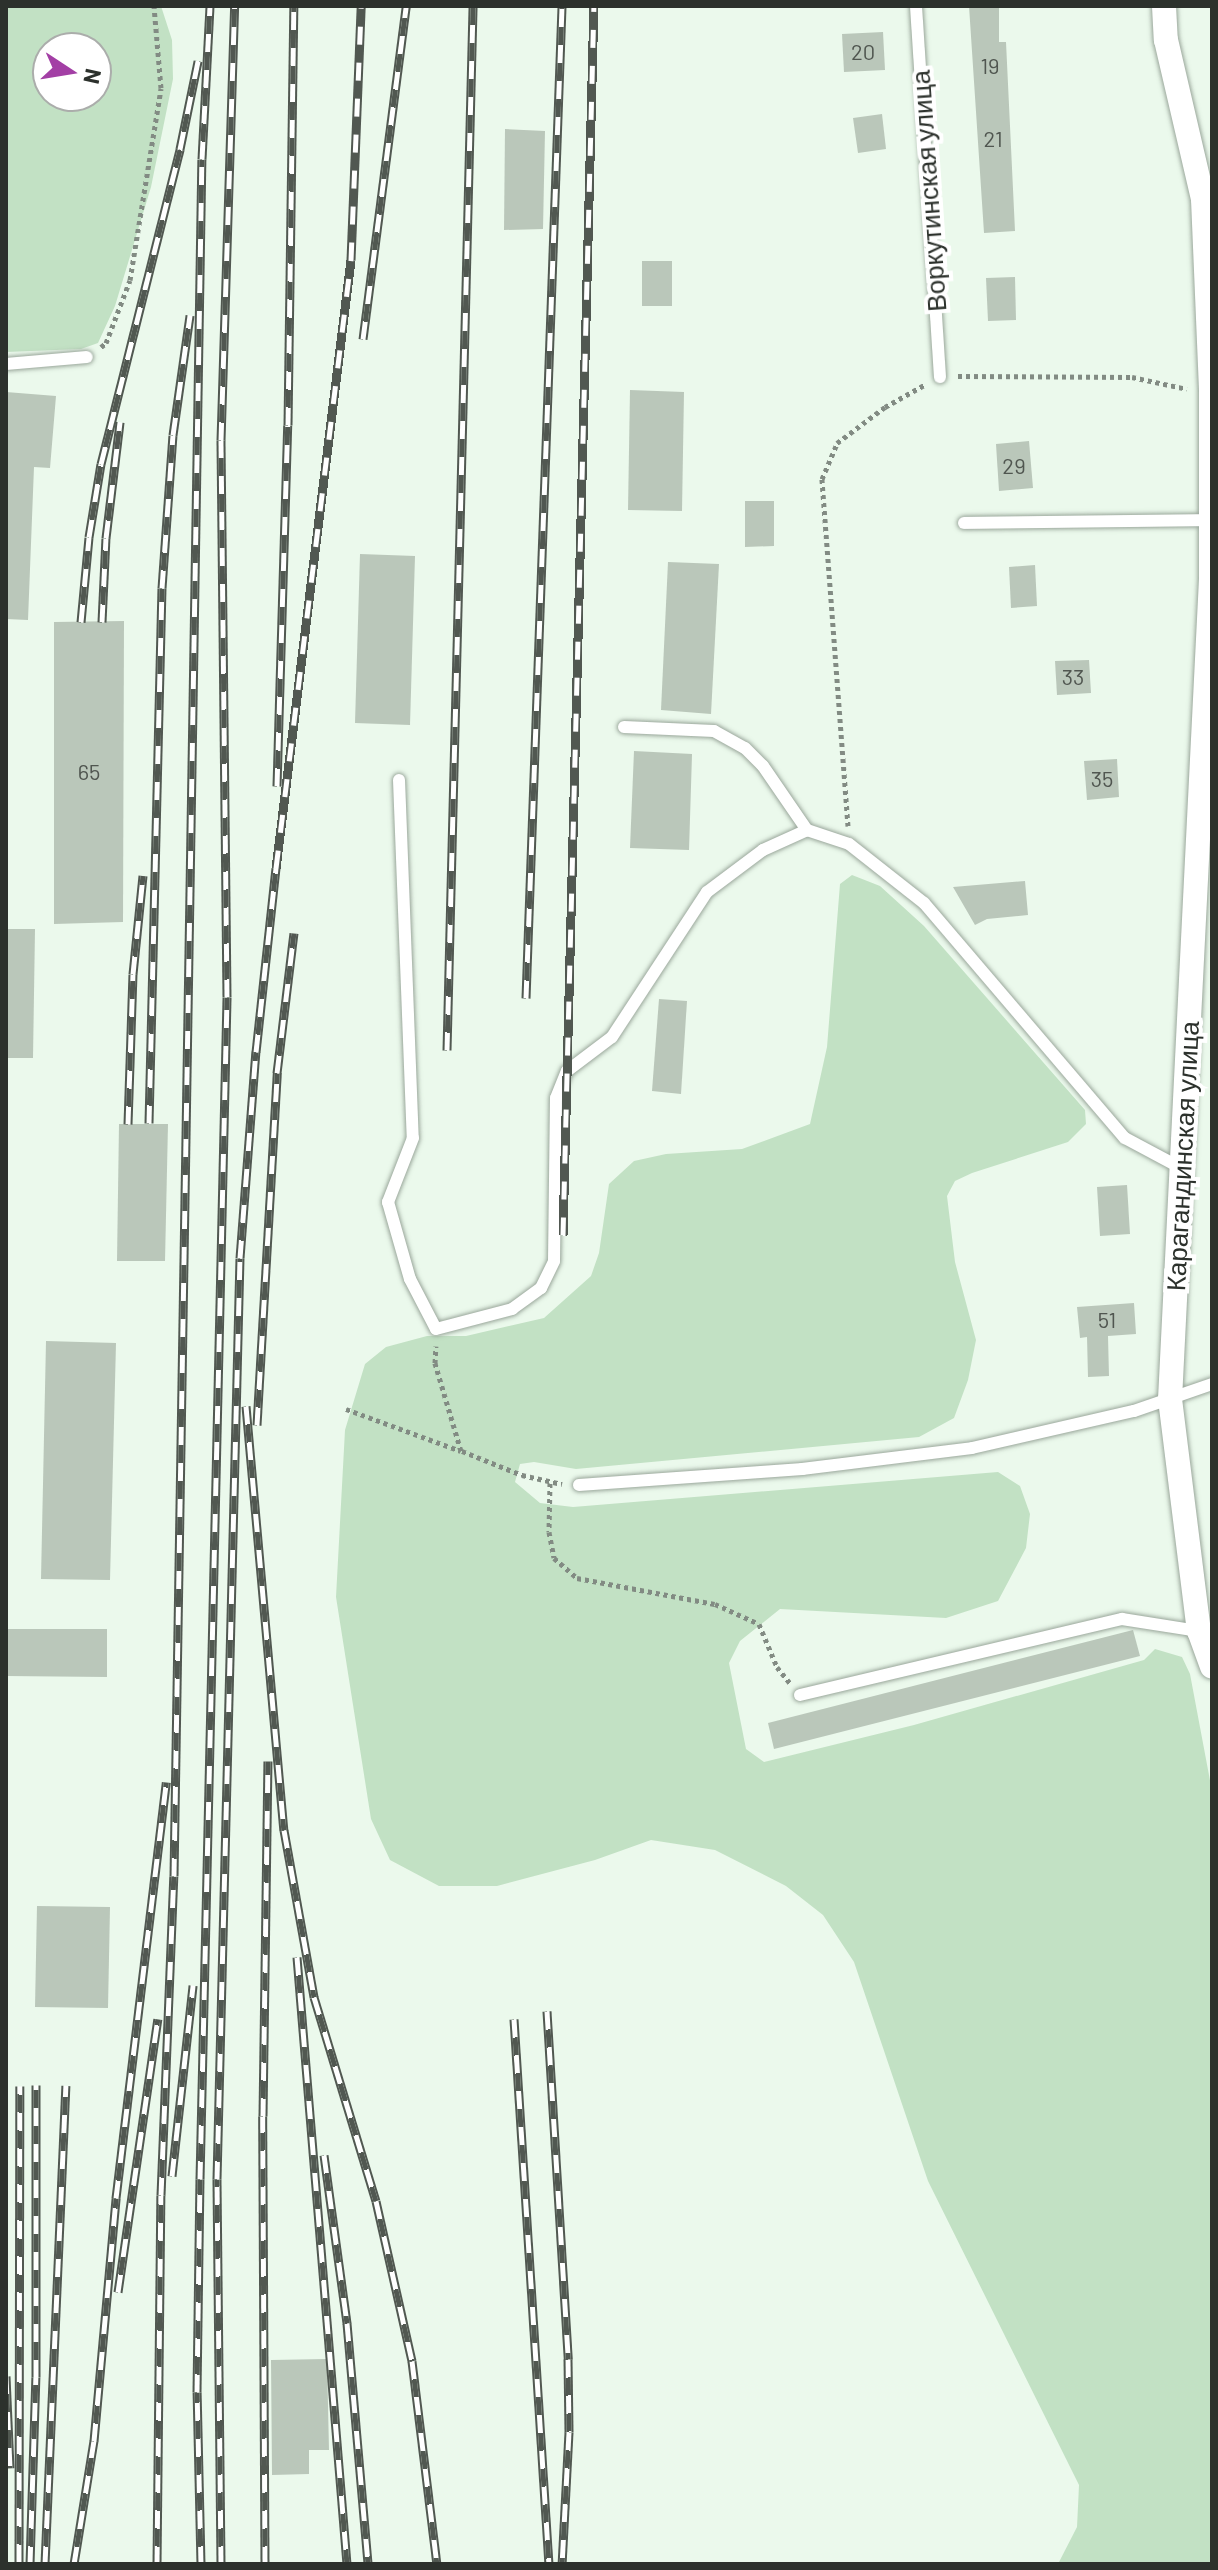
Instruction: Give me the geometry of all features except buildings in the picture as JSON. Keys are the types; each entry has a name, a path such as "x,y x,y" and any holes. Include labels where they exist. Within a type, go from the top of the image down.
{"street":[{"name":"Карагандинская улица","path":"1164,6 1166,40 1208,199 1211,579 1170,1399 1199,1631 1212,1667"}],"lane":[{"name":"Воркутинская улица","path":"916,6 940,377"},
{"path":"6,364 87,357"},
{"path":"964,523 1211,520"},
{"path":"624,727 714,731 745,748 763,766 807,830 849,844 924,903 1125,1138 1181,1168"},
{"path":"399,780 413,1138 388,1202 410,1279 436,1329 512,1309 541,1288 554,1261 556,1098 567,1071 612,1037 707,892 763,850 807,830"},
{"path":"579,1485 802,1469 972,1448 1170,1399 1212,1384"},
{"path":"800,1695 1122,1619 1199,1631"}],"path":[{"path":"87,357 106,343 130,280 161,88 154,6"},
{"path":"849,844 822,479 837,443 885,407 940,377 1132,377 1211,393"},
{"path":"436,1329 435,1363 461,1451"},
{"path":"346,1409 550,1483 579,1485"},
{"path":"550,1483 549,1532 554,1558 577,1578 715,1604 759,1624 777,1667 800,1695"}],"green space":[{"path":"6,6 161,6 172,40 173,79 151,187 115,306 98,343 81,349 6,352"},
{"path":"852,875 880,886 924,926 1085,1110 1086,1124 1068,1142 972,1173 955,1181 947,1196 955,1262 976,1340 968,1380 954,1418 919,1437 576,1469 534,1462 520,1464 515,1482 540,1503 573,1507 998,1472 1020,1486 1030,1514 1026,1548 998,1601 946,1618 780,1609 740,1641 729,1663 746,1749 764,1762 914,1725 1144,1660 1155,1649 1182,1657 1190,1674 1212,1791 1212,2564 1058,2564 1077,2527 1079,2485 928,2181 854,1962 823,1915 786,1886 715,1850 651,1840 595,1860 497,1886 439,1886 390,1860 371,1819 336,1597 345,1430 365,1364 386,1347 427,1336 466,1336 544,1318 591,1276 599,1253 609,1184 634,1161 666,1154 742,1149 810,1124 827,1047 840,884"}],"railway":[{"path":"157,2564 161,2195 174,1876 202,159 210,6"},
{"path":"201,2564 197,2392 200,2179 227,997 221,440 235,6"},
{"path":"277,786 288,425 294,6"},
{"path":"221,2564 217,2179 240,1258 256,1052 276,868 351,260 361,6"},
{"path":"363,339 406,6"},
{"path":"447,1050 473,6"},
{"path":"526,998 562,6"},
{"path":"563,1235 594,6"},
{"path":"81,622 89,537 101,464 180,149 198,61"},
{"path":"149,1123 162,588 173,435 190,315"},
{"path":"102,622 106,538 120,422"},
{"path":"128,1124 133,974 143,876"},
{"path":"257,1425 277,1073 294,933"},
{"path":"246,1406 284,1830 314,1997 376,2201 412,2361 437,2564"},
{"path":"265,2564 263,2116 268,1761"},
{"path":"74,2564 94,2441 116,2198 166,1782"},
{"path":"297,1957 347,2564"},
{"path":"172,2176 193,1985"},
{"path":"547,2011 568,2359 569,2432 562,2564"},
{"path":"118,2292 158,2019"},
{"path":"514,2019 549,2564"},
{"path":"30,2564 36,2377 36,2085"},
{"path":"45,2564 66,2085"},
{"path":"19,2562 20,2086"},
{"path":"324,2155 347,2323 368,2564"},
{"path":"6,2376 10,2468"}]}
